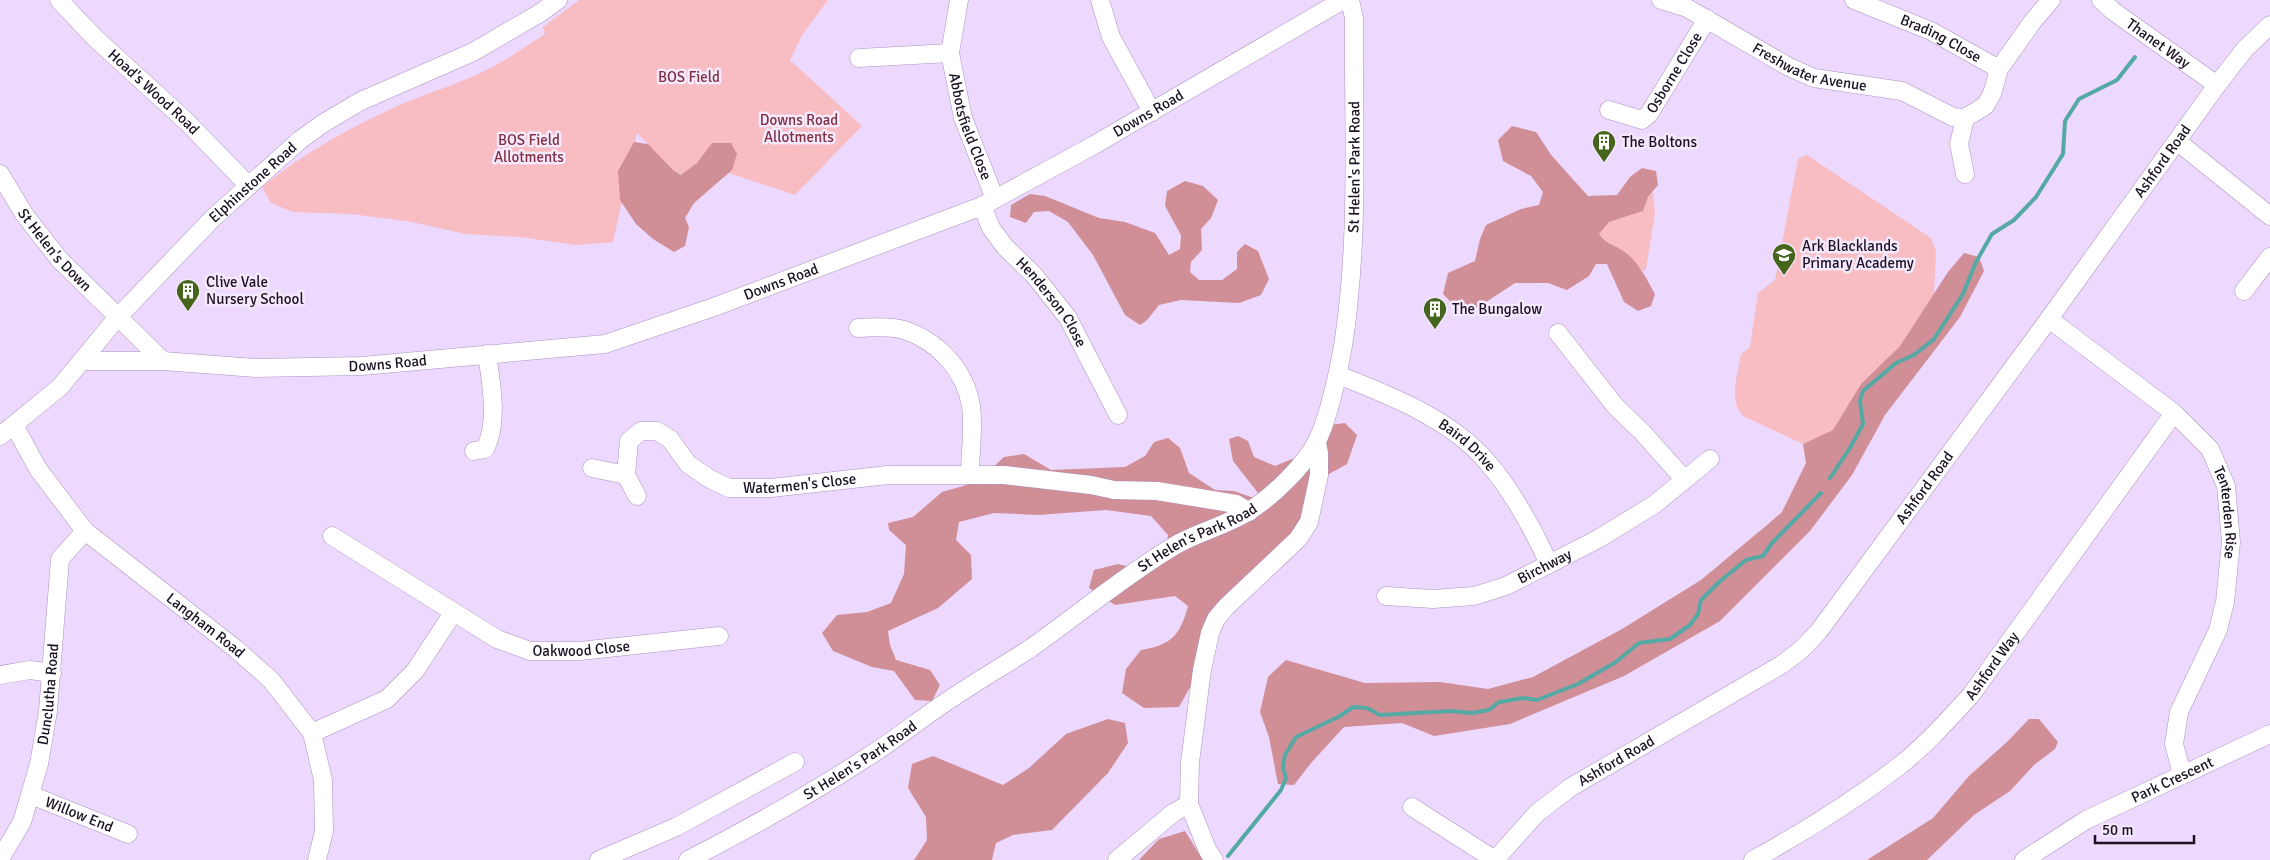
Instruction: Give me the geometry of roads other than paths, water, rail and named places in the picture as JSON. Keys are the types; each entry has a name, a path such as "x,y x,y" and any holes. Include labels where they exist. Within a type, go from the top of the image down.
{"street":[{"name":"Hoad's Wood Road","path":"59,0 94,36 187,122 248,185"},
{"name":"Elphinstone Road","path":"0,436 60,387 117,318 248,185 322,124 361,101 473,52 540,13 558,0"},
{"name":"Abbotsfield Close","path":"959,0 950,53 963,118 988,202"},
{"path":"1100,0 1111,37 1152,112"},
{"name":"Downs Road","path":"82,361 162,361 256,368 362,366 606,344 714,306 988,202 1152,112 1343,0"},
{"name":"St Helen's Park Road","path":"688,860 778,811 871,756 950,699 1029,649 1080,610 1175,545 1249,512 1278,488 1316,443 1338,375 1354,250 1356,154 1354,18 1350,0"},
{"name":"Freshwater Avenue","path":"1661,0 1687,8 1707,18 1789,67 1814,78 1902,91 1953,117 1965,118"},
{"name":"Brading Close","path":"1854,0 1931,31 1999,68"},
{"name":"Thanet Way","path":"2101,0 2120,16 2217,85"},
{"path":"1965,174 1959,144 1965,118 1985,106 1992,94 1999,68 2044,3"},
{"name":"Osborne Close","path":"1610,110 1642,120 1649,114 1707,18"},
{"name":"Ashford Road","path":"1495,860 1537,813 1571,787 1739,691 1801,650 1842,600 2049,319 2178,142 2217,85 2245,49 2270,25"},
{"name":"Abbotsfield Close","path":"867,52 950,53"},
{"path":"2178,142 2270,216"},
{"name":"St Helen's Down","path":"0,174 24,214 59,259 117,318"},
{"name":"Henderson Close","path":"988,202 991,228 1005,247 1034,275 1068,318 1110,411"},
{"path":"2244,291 2270,257"},
{"path":"117,318 162,361"},
{"name":"Tenterden Rise","path":"2049,319 2174,413 2210,449 2226,486 2231,542 2225,602 2218,630 2179,712 2174,744 2182,774"},
{"path":"858,328 903,330 927,341 950,359 962,376 971,405 970,475"},
{"path":"1558,333 1616,407 1643,433 1684,479"},
{"path":"474,451 485,449 492,436 491,387 487,354"},
{"name":"Baird Drive","path":"1338,375 1404,402 1449,429 1487,462 1512,496 1549,564"},
{"name":"Ashford Way","path":"1753,860 1844,806 1897,767 1936,733 1971,695 2174,413"},
{"name":"Langham Road","path":"14,425 38,469 85,531 236,649 271,680 312,733 323,788 324,831 317,860"},
{"name":"Watermen's Close","path":"626,475 630,441 641,431 657,431 670,439 688,464 710,479 730,488 781,488 888,475 1004,475 1091,485 1114,490 1156,491 1236,504 1249,512"},
{"path":"1214,860 1208,851 1189,804 1192,734 1210,633 1216,619 1226,607 1298,538 1309,522 1319,475 1320,453 1316,443"},
{"name":"Birchway","path":"1386,596 1433,600 1474,596 1506,586 1598,539 1654,504 1710,459"},
{"path":"592,468 626,475 637,496"},
{"name":"Dunclutha Road","path":"0,859 22,822 31,795 48,711 60,559 85,531"},
{"name":"Oakwood Close","path":"332,536 497,639 530,651 580,651 719,636"},
{"path":"312,733 387,699 416,670 453,613"},
{"path":"0,675 30,670 52,673"},
{"name":"Park Crescent","path":"2024,860 2086,820 2270,734"},
{"path":"599,860 676,827 795,762"},
{"name":"Willow End","path":"31,795 128,834"},
{"path":"1117,860 1173,813 1189,804"},
{"path":"1412,807 1495,860"}],"waterway":[{"path":"1830,478 1863,424 1860,401 1863,391 1896,363 1914,355 1934,339 1963,294 1976,262 1992,234 2014,220 2036,197 2063,154 2065,121 2079,99 2117,80 2135,57"},
{"path":"1228,856 1281,790 1286,778 1283,767 1285,755 1296,737 1340,716 1353,707 1367,708 1380,715 1451,711 1472,713 1489,710 1499,702 1523,698 1537,700 1578,684 1616,662 1639,643 1670,639 1690,625 1698,614 1701,600 1746,560 1763,556 1772,543 1821,493"}],"place":[{"name":"The Boltons","path":"1604,163"},
{"name":"Ark Blacklands Primary Academy","path":"1784,276"},
{"name":"Clive Vale Nursery School","path":"188,312"},
{"name":"The Bungalow","path":"1435,330"}],"park label":[{"name":"BOS Field","path":"689,77"},
{"name":"Downs Road Allotments","path":"799,128"},
{"name":"BOS Field Allotments","path":"529,148"}]}
